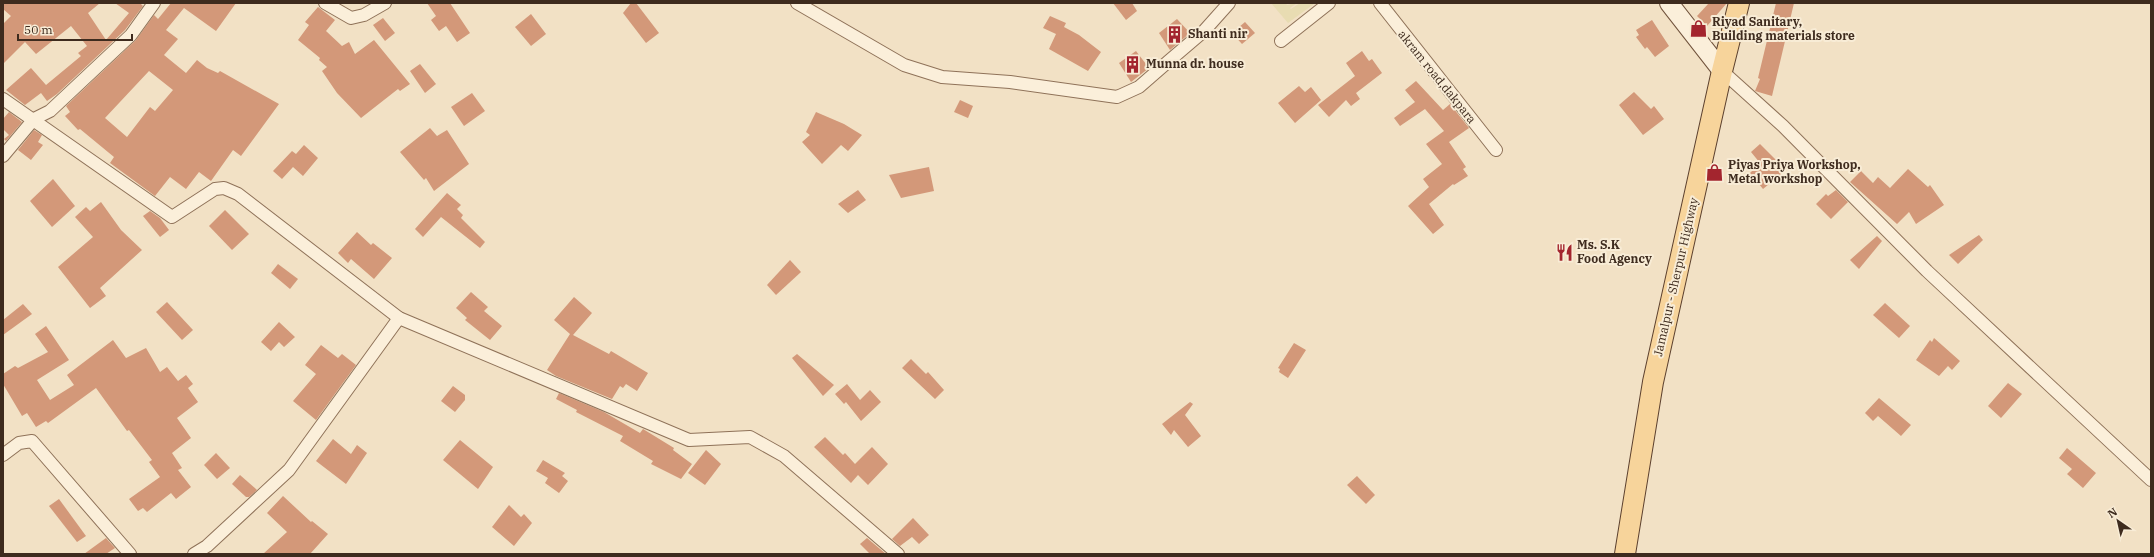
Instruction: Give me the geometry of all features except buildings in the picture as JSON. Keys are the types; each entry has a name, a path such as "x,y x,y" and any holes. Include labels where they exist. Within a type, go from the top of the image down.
{"main road":[{"name":"Jamalpur - Sherpur Highway","path":"1625,554 1653,382 1722,71 1739,3"}],"street":[{"path":"3,156 34,119 50,111 131,36 154,3"},
{"path":"325,3 351,18 364,15 385,3"},
{"path":"797,3 904,65 942,78 1010,82 1117,97 1139,87 1204,30 1229,3"},
{"path":"1281,41 1329,3"},
{"name":"akram road,dakpara","path":"1380,3 1496,150"},
{"path":"1670,3 1722,71 1783,126 1927,271 2151,480"},
{"path":"3,99 34,119 172,217 216,189 224,188 238,194 399,318 689,440 750,437 784,456 898,554"},
{"path":"194,554 207,546 289,470 399,318"},
{"path":"3,455 18,443 32,441 130,554"}],"shaded area":[{"path":"1271,3 1286,3 1287,5 1297,3 1290,8 1291,9 1300,3 1315,3 1288,23"}],"place":[{"name":"Riyad Sanitary, Building materials store","path":"1699,29"},
{"name":"Shanti nir","path":"1175,34"},
{"name":"Munna dr. house","path":"1133,64"},
{"name":"Piyas Priya Workshop, Metal workshop","path":"1715,172"},
{"name":"Ms. S.K Food Agency","path":"1564,252"}]}
